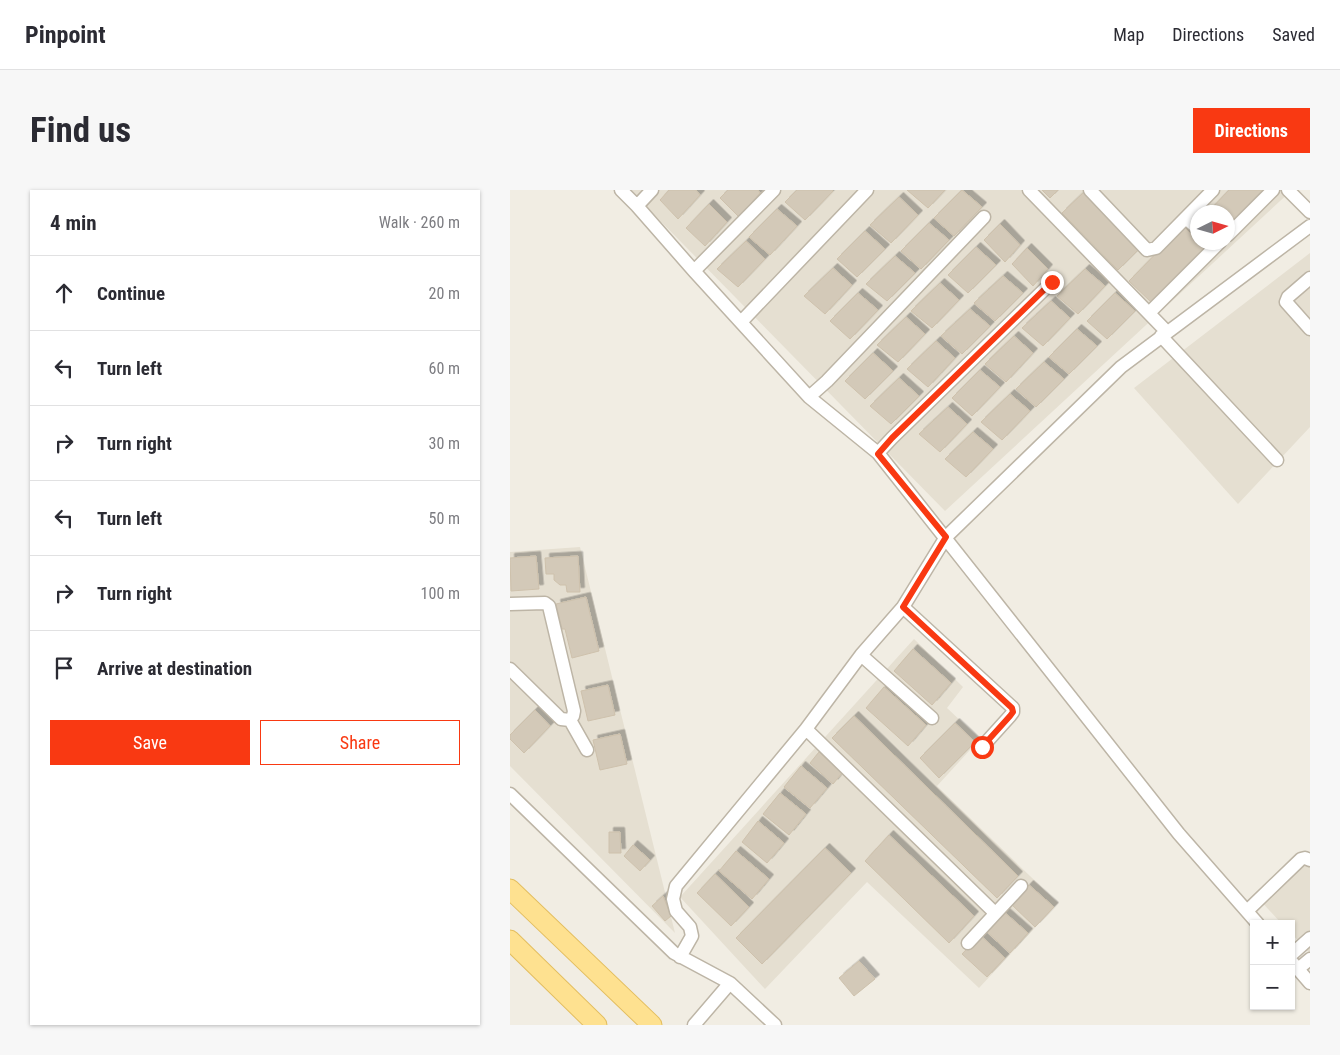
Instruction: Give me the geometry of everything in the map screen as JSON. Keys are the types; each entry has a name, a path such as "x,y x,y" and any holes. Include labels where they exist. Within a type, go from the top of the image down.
{"main road":[{"path":"510,889 652,1025"},
{"path":"510,940 597,1025"}],"street":[{"path":"620,190 638,206 694,271 810,397 878,454 946,537 1179,834 1255,920"},
{"path":"638,206 652,190"},
{"path":"694,271 774,190"},
{"path":"741,322 867,190"},
{"path":"1029,190 1149,313 1164,334 1276,460"},
{"path":"1090,190 1148,250 1156,248 1213,190"},
{"path":"1235,228 1273,190"},
{"path":"1288,190 1310,212"},
{"path":"810,397 984,217"},
{"path":"1186,218 1190,222"},
{"path":"680,957 692,936 690,927 676,911 673,899 676,886 806,729 862,655 903,607 946,537 1121,367 1310,226"},
{"path":"1149,313 1210,250"},
{"path":"1310,278 1288,297 1286,302 1310,329"},
{"path":"878,454 898,431 1052,282"},
{"path":"510,604 545,603 549,606 574,711 570,720"},
{"path":"903,607 1012,708 1013,712 1010,716 982,747"},
{"path":"862,655 932,718"},
{"path":"510,668 561,719 570,720"},
{"path":"570,720 587,750"},
{"path":"806,729 995,913"},
{"path":"510,794 674,953 730,983 774,1025"},
{"path":"1247,911 1301,859 1310,860"},
{"path":"968,943 1021,886"},
{"path":"1295,951 1310,938"},
{"path":"1310,958 1295,965 1310,982"},
{"path":"694,1025 730,983"}],"shaded area":[{"path":"630,190 1292,190 1235,243 1235,205 1190,205 1190,250 1227,250 945,511"},
{"path":"1310,253 1310,427 1238,504 1134,388"},
{"path":"580,547 675,933 510,766 510,552"},
{"path":"914,639 963,687 947,708 980,739 937,786 1058,903 979,988 867,882 765,989 680,897"},
{"path":"1310,853 1310,954 1295,937 1295,920 1278,920 1259,899"}],"building":[{"path":"669,190 696,190 700,195 678,219 660,200"},
{"path":"728,190 758,190 760,193 739,217 720,198"},
{"path":"797,190 833,191 805,220 785,202"},
{"path":"907,190 945,190 928,208"},
{"path":"962,190 982,207 954,236 934,218"},
{"path":"1042,190 1058,190 1050,198"},
{"path":"1229,190 1270,190 1235,224 1235,205 1215,205"},
{"path":"1085,191 1141,247 1118,270 1062,213"},
{"path":"899,197 918,215 891,243 870,225"},
{"path":"709,204 727,222 705,246 686,228"},
{"path":"777,209 797,226 770,255 749,237"},
{"path":"929,223 949,240 921,269 901,251"},
{"path":"1000,224 1020,245 1005,262 984,240"},
{"path":"1183,226 1190,233 1190,250 1205,250 1153,304 1129,281"},
{"path":"865,231 885,249 857,277 837,259"},
{"path":"746,241 765,259 738,287 717,269"},
{"path":"976,247 996,265 968,293 948,275"},
{"path":"1027,248 1048,269 1033,286 1012,264"},
{"path":"895,256 915,273 887,301 866,284"},
{"path":"833,268 852,285 825,314 804,296"},
{"path":"1085,269 1105,286 1078,314 1057,296"},
{"path":"1003,276 1023,293 995,321 974,303"},
{"path":"940,283 959,300 932,328 911,311"},
{"path":"858,293 878,310 850,339 830,321"},
{"path":"1115,293 1135,311 1107,339 1087,321"},
{"path":"1051,301 1070,318 1043,346 1022,328"},
{"path":"970,309 990,326 962,354 941,336"},
{"path":"906,317 925,334 898,362 877,345"},
{"path":"1077,329 1097,346 1069,374 1049,357"},
{"path":"1014,336 1033,353 1006,382 985,364"},
{"path":"936,341 955,358 928,387 907,369"},
{"path":"873,353 893,371 865,399 845,381"},
{"path":"1044,362 1064,379 1036,407 1016,389"},
{"path":"980,370 1000,387 972,416 952,398"},
{"path":"899,378 919,396 891,424 870,406"},
{"path":"1010,394 1030,411 1002,440 981,422"},
{"path":"948,407 967,424 940,452 919,434"},
{"path":"973,432 993,449 966,477 945,459"},
{"path":"536,556 539,589 511,591 510,558"},
{"path":"578,556 580,592 567,592 566,585 560,585 554,580 554,574 546,574 545,558"},
{"path":"586,597 599,651 572,658 565,629 562,629 556,604"},
{"path":"913,649 951,683 932,705 894,671"},
{"path":"608,685 615,715 588,721 581,691"},
{"path":"884,687 926,725 908,746 866,708"},
{"path":"535,710 550,726 524,753 510,739 510,735"},
{"path":"854,716 1018,876 997,898 832,738"},
{"path":"955,723 975,742 939,778 920,758"},
{"path":"620,734 627,764 600,770 593,740"},
{"path":"819,752 842,773 833,784 810,763"},
{"path":"801,766 827,788 810,808 784,787"},
{"path":"780,793 806,814 789,835 763,814"},
{"path":"758,821 784,843 767,863 742,842"},
{"path":"609,832 620,832 621,853 609,853"},
{"path":"889,835 974,916 949,943 865,861"},
{"path":"633,845 650,860 640,871 624,856"},
{"path":"825,848 851,873 762,964 736,938"},
{"path":"736,851 769,879 752,899 719,871"},
{"path":"715,874 749,907 731,926 697,893"},
{"path":"1029,885 1054,907 1035,927 1011,904"},
{"path":"663,896 671,916 665,921 652,906"},
{"path":"1003,911 1028,933 1010,953 985,930"},
{"path":"980,935 1005,958 987,977 962,954"},
{"path":"859,961 875,979 854,996 839,978"}],"route":[{"path":"982,747 1010,716 1013,712 1012,708 1010,704 903,607 946,537 878,454 892,438 1052,282"}]}
